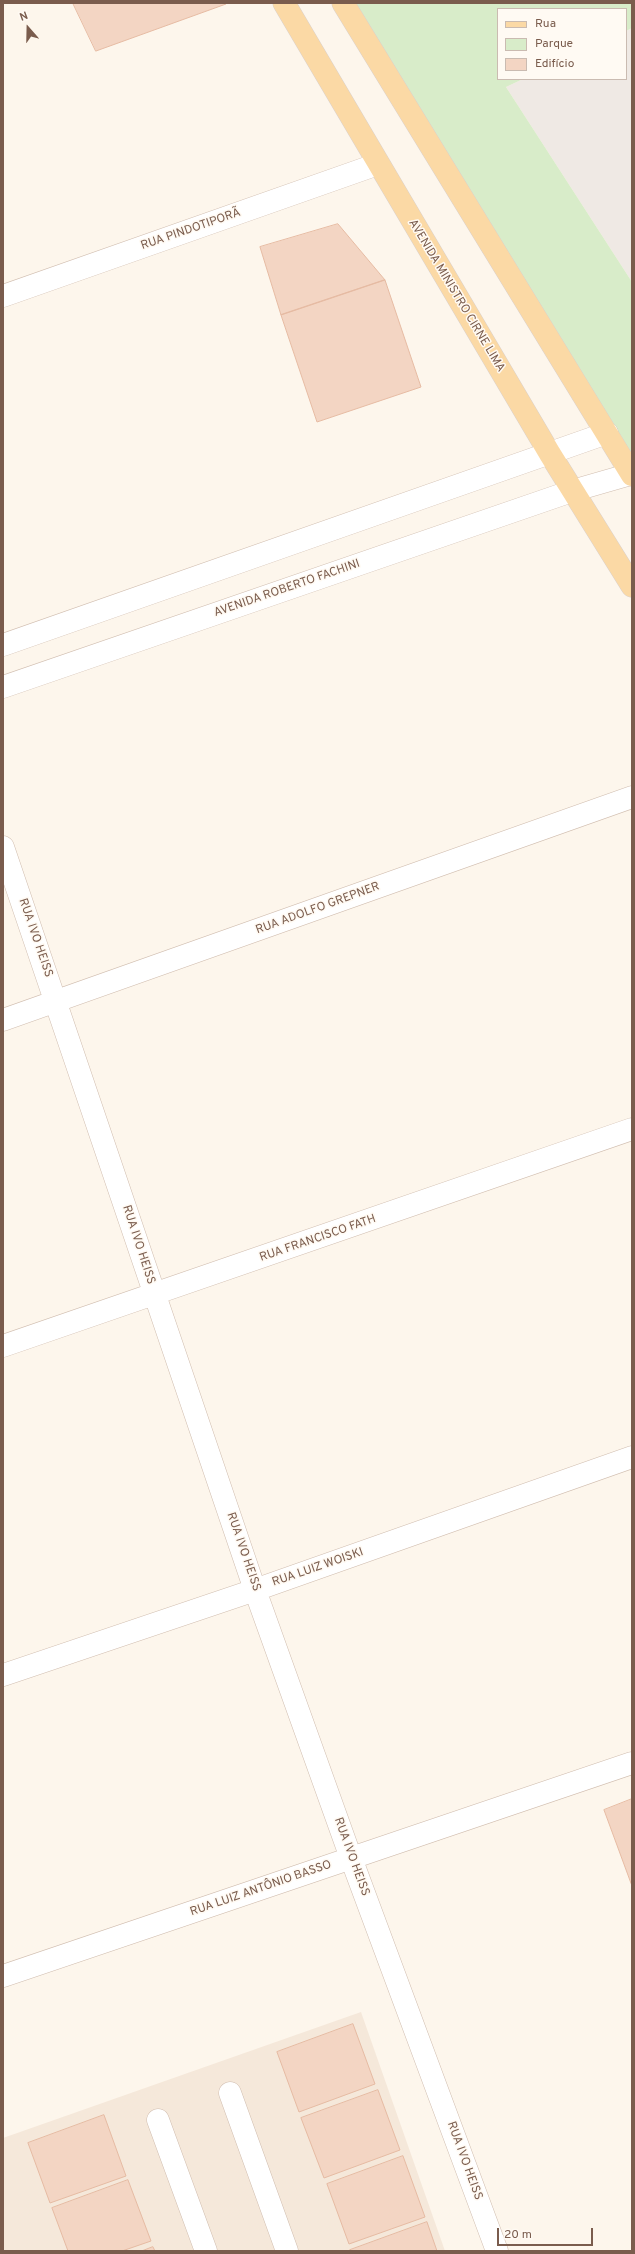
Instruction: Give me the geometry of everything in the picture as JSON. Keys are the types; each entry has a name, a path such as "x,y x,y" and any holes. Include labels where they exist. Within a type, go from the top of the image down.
{"main road":[{"name":"AVENIDA MINISTRO CIRNE LIMA","path":"284,3 572,491 632,586"},
{"path":"343,3 632,474"}],"street":[{"name":"RUA PINDOTIPORÃ","path":"3,296 378,164"},
{"path":"3,645 607,434"},
{"name":"AVENIDA ROBERTO FACHINI","path":"3,687 572,491 632,474"},
{"name":"RUA ADOLFO GREPNER","path":"3,1020 632,797"},
{"name":"RUA IVO HEISS","path":"3,847 57,1002 255,1590 351,1858 497,2251"},
{"name":"RUA FRANCISCO FATH","path":"3,1346 155,1295 632,1129"},
{"name":"RUA LUIZ WOISKI","path":"3,1675 255,1590 632,1457"},
{"name":"RUA LUIZ ANTÔNIO BASSO","path":"3,1976 632,1763"},
{"path":"230,2093 287,2251"},
{"path":"158,2120 206,2251"}],"shaded area":[{"path":"632,28 632,282 506,87 521,80 627,80 627,30"},
{"path":"361,2012 445,2251 3,2251 3,2138"}],"green space":[{"path":"349,3 632,3 632,28 627,30 627,8 497,8 497,80 521,80 506,87 632,282 632,466"}],"building":[{"path":"73,3 226,3 226,4 96,51"},
{"path":"338,224 385,280 281,315 260,247"},
{"path":"385,280 421,387 317,422 281,315"},
{"path":"632,1799 632,1886 604,1810"},
{"path":"353,2024 375,2084 299,2112 277,2052"},
{"path":"378,2090 400,2150 324,2178 301,2118"},
{"path":"104,2115 126,2176 50,2203 28,2143"},
{"path":"403,2156 425,2217 349,2244 327,2184"},
{"path":"128,2180 151,2241 122,2251 68,2251 52,2208"},
{"path":"427,2222 437,2251 350,2250"},
{"path":"153,2247 155,2251 142,2251"}]}
